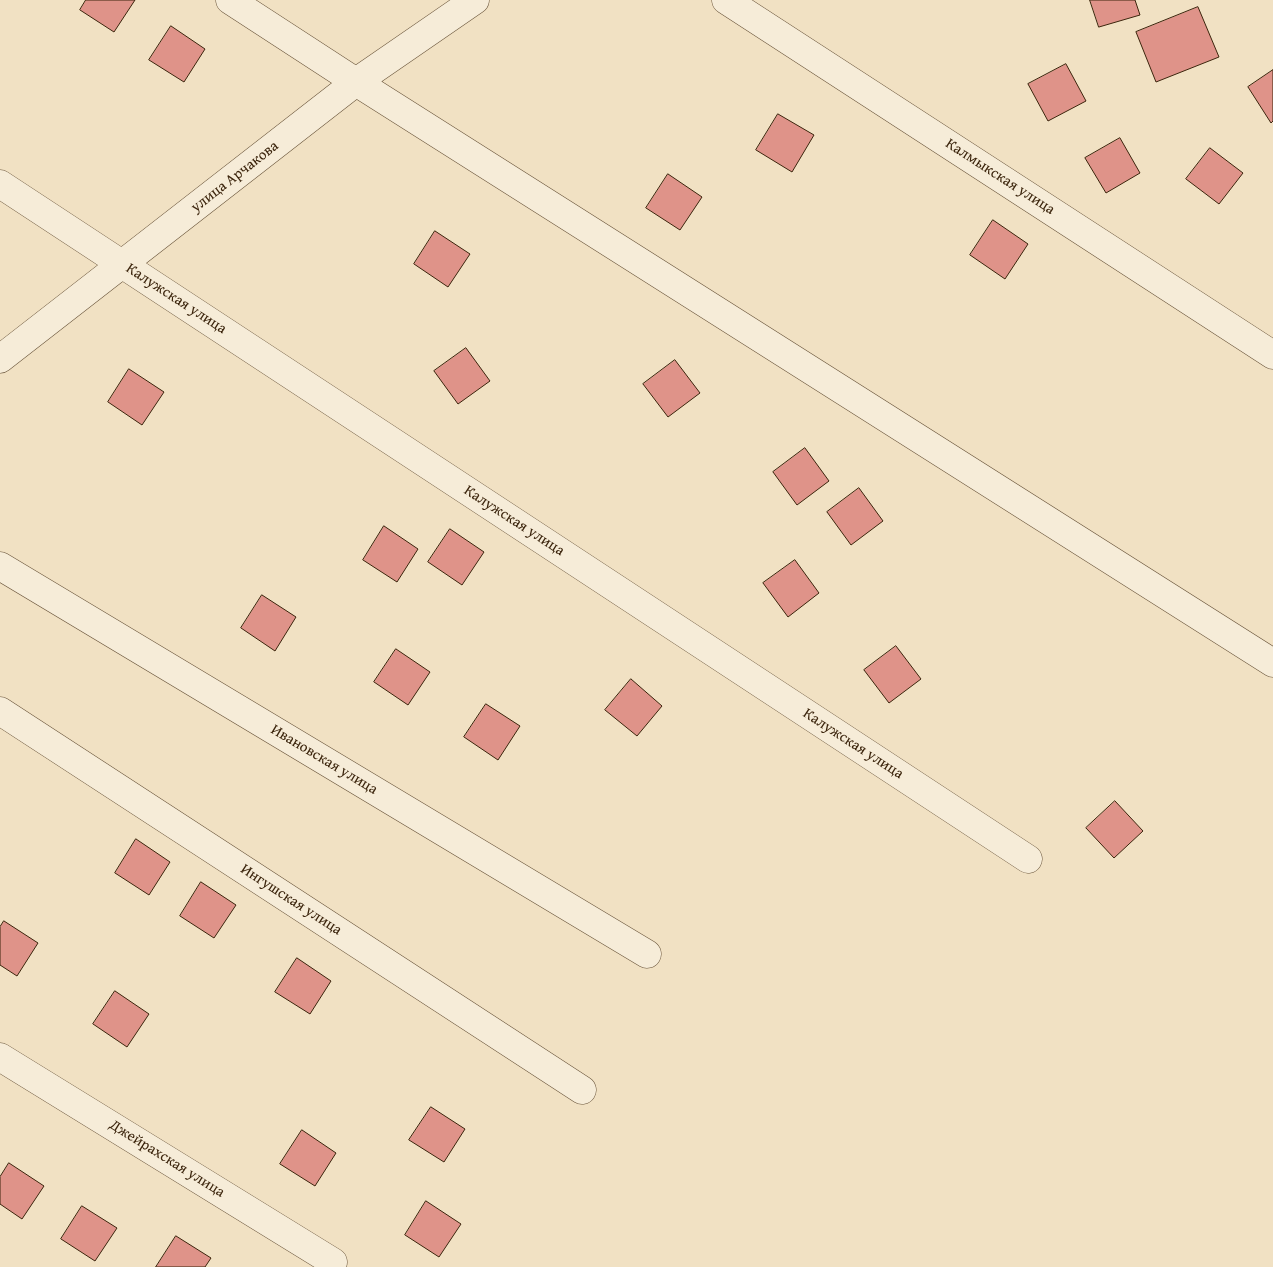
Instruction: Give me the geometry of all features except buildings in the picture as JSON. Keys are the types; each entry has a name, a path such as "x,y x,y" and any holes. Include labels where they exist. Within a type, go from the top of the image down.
{"street":[{"path":"230,0 356,82 1273,663"},
{"name":"улица Арчакова","path":"0,359 356,82 475,0"},
{"name":"Калмыкская улица","path":"726,0 1273,355"},
{"name":"Калужская улица","path":"0,184 1028,859"},
{"name":"Ивановская улица","path":"0,566 647,954"},
{"name":"Ингушская улица","path":"0,711 582,1090"},
{"name":"Джейрахская улица","path":"0,1057 333,1262"}]}
